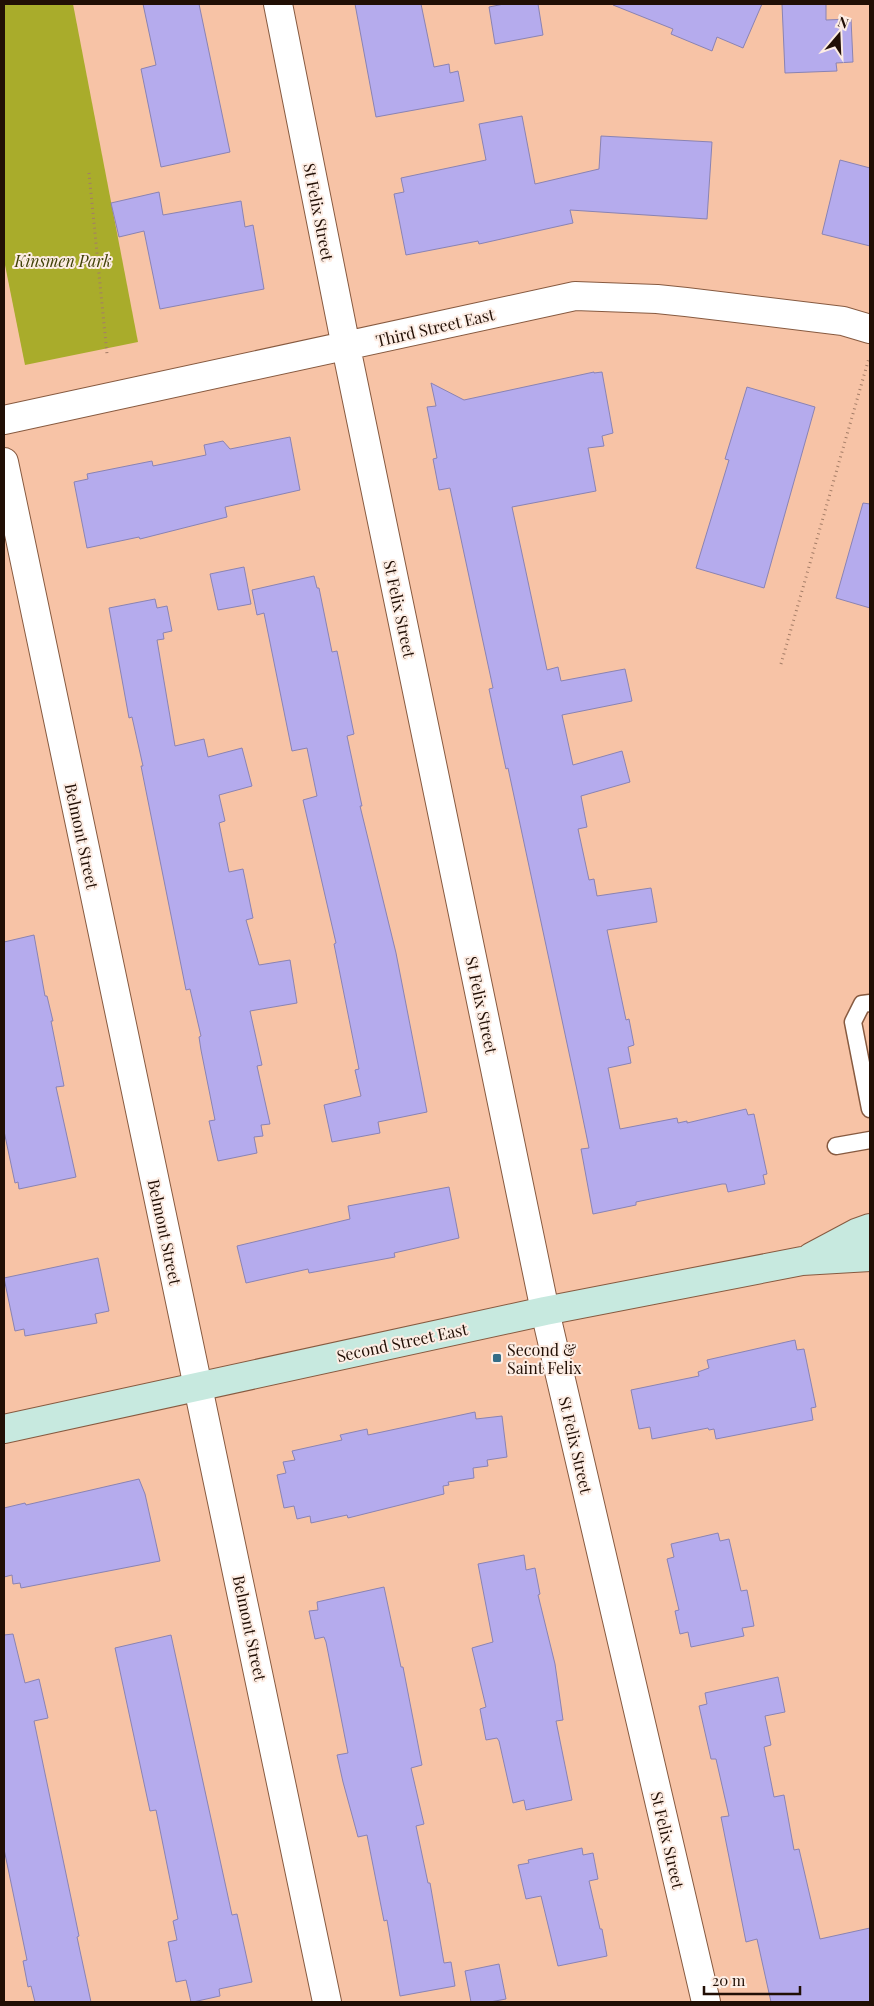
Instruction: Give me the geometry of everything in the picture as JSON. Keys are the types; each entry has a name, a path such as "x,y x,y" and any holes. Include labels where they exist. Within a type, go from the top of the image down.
{"main road":[{"name":"Second Street East","path":"802,1261 856,1233 870,1228"},
{"name":"Second Street East","path":"4,1429 545,1311 802,1261 870,1257"}],"street":[{"name":"St Felix Street","path":"278,4 346,347 545,1311 706,2002"},
{"name":"Third Street East","path":"4,420 575,296 686,302 843,321 870,329"},
{"name":"Belmont Street","path":"4,462 327,2002"}],"lane":[{"path":"870,1002 862,1004 853,1022 870,1109"},
{"path":"836,1146 870,1140"}],"path":[{"path":"89,173 107,354"},
{"path":"781,664 870,355"}],"green space":[{"name":"Kinsmen Park","path":"4,4 73,4 138,342 25,365 4,260"}],"building":[{"path":"143,4 199,4 230,152 161,167 141,69 156,65"},
{"path":"355,4 421,4 434,67 449,64 450,73 458,71 464,101 376,117"},
{"path":"504,4 538,4 543,35 495,44 489,7"},
{"path":"613,4 762,4 743,48 717,37 712,51 671,34 673,29"},
{"path":"782,4 826,4 826,20 851,19 853,62 836,63 837,71 785,73"},
{"path":"522,116 535,184 599,169 601,136 712,142 707,219 570,210 573,223 479,244 478,241 406,255 394,194 404,192 401,178 486,160 479,124"},
{"path":"840,160 870,168 870,246 822,234"},
{"path":"159,192 163,215 241,201 245,227 253,225 264,289 160,309 144,231 119,237 111,203"},
{"path":"594,372 602,372 613,433 602,436 604,446 588,448 596,491 512,507 547,670 558,667 561,681 625,669 632,701 562,715 573,765 622,751 630,782 581,796 587,827 578,829 589,880 594,879 597,896 651,888 657,922 607,930 626,1020 629,1019 634,1045 628,1047 631,1063 608,1068 620,1129 677,1118 678,1123 687,1121 687,1123 746,1109 748,1115 754,1114 767,1174 763,1175 765,1184 728,1192 726,1184 722,1184 636,1202 636,1205 593,1214 581,1149 589,1148 508,768 506,769 489,689 493,688 450,488 439,490 433,459 437,458 427,407 436,406 431,383 464,400"},
{"path":"747,387 815,407 764,588 696,568 729,460 725,459"},
{"path":"290,437 300,490 225,507 227,517 140,539 139,537 87,548 74,482 88,479 87,474 152,461 153,466 206,455 204,445 223,441 230,449"},
{"path":"863,503 870,504 870,608 836,598"},
{"path":"244,567 251,604 218,610 210,574"},
{"path":"314,576 317,588 319,588 332,652 337,651 354,734 347,736 362,806 360,806 396,953 427,1112 378,1122 380,1133 332,1142 324,1105 361,1096 355,1070 359,1069 334,944 336,943 303,800 317,796 307,748 292,751 264,613 257,615 252,590"},
{"path":"155,599 157,608 167,606 172,631 163,633 164,639 157,640 175,746 204,739 208,757 242,748 252,786 219,795 225,821 219,823 229,872 243,869 253,918 246,920 259,965 290,960 297,1003 250,1011 262,1065 257,1066 270,1124 261,1125 263,1136 254,1137 257,1153 218,1161 209,1121 215,1120 201,1050 199,1037 201,1036 190,989 186,990 141,766 143,766 132,717 129,718 109,608"},
{"path":"34,935 45,996 47,996 53,1021 51,1021 64,1086 56,1087 76,1177 19,1189 18,1182 15,1183 4,1131 4,942"},
{"path":"449,1187 459,1238 394,1253 395,1257 309,1273 308,1269 246,1283 237,1246 350,1219 348,1206"},
{"path":"98,1258 109,1311 95,1314 97,1323 25,1336 24,1329 15,1331 4,1278"},
{"path":"795,1340 797,1350 804,1349 816,1407 811,1408 813,1420 716,1439 714,1429 709,1430 708,1428 652,1439 650,1427 639,1429 631,1390 699,1376 698,1372 709,1368 707,1360"},
{"path":"475,1412 476,1419 502,1416 507,1457 487,1460 488,1466 473,1468 474,1478 448,1482 449,1485 443,1486 444,1494 348,1518 347,1515 311,1523 310,1516 297,1519 294,1506 284,1508 277,1475 286,1473 283,1462 295,1460 292,1451 342,1440 340,1435 367,1429 368,1435"},
{"path":"139,1479 145,1494 160,1561 21,1588 20,1583 13,1584 12,1575 4,1577 4,1508 25,1503 26,1505"},
{"path":"718,1533 720,1541 729,1539 741,1591 747,1590 754,1626 742,1628 744,1636 691,1647 688,1632 680,1634 675,1611 679,1610 667,1559 674,1557 671,1544"},
{"path":"524,1555 526,1570 535,1568 540,1594 538,1595 555,1664 563,1720 556,1721 572,1800 526,1810 524,1800 513,1803 499,1741 497,1738 486,1740 480,1709 486,1707 472,1648 493,1642 478,1564"},
{"path":"384,1587 401,1667 403,1667 422,1765 411,1768 424,1824 416,1826 428,1883 430,1883 444,1963 451,1962 455,1986 400,1996 387,1920 384,1921 367,1835 358,1837 337,1755 348,1753 326,1642 324,1637 315,1639 309,1611 318,1610 317,1602"},
{"path":"13,1634 25,1683 39,1679 48,1718 34,1721 91,2002 35,2002 31,1986 28,1987 23,1961 27,1960 4,1849 4,1635"},
{"path":"171,1635 232,1915 237,1914 252,1982 219,1989 220,1996 193,2002 191,2002 186,1980 176,1982 168,1942 177,1940 173,1921 178,1919 156,1810 150,1811 115,1648"},
{"path":"778,1677 785,1712 765,1716 771,1745 764,1747 774,1797 784,1795 794,1850 799,1849 820,1939 870,1928 870,2002 771,2002 757,1939 746,1942 721,1817 729,1816 716,1759 711,1759 699,1706 707,1704 705,1693"},
{"path":"582,1848 583,1855 593,1853 598,1879 589,1881 607,1956 558,1966 541,1896 526,1899 518,1865 529,1863 528,1860"},
{"path":"499,1964 506,1999 490,2002 471,2002 465,1971"}],"place":[{"name":"Second & Saint Felix","path":"497,1358"}]}
